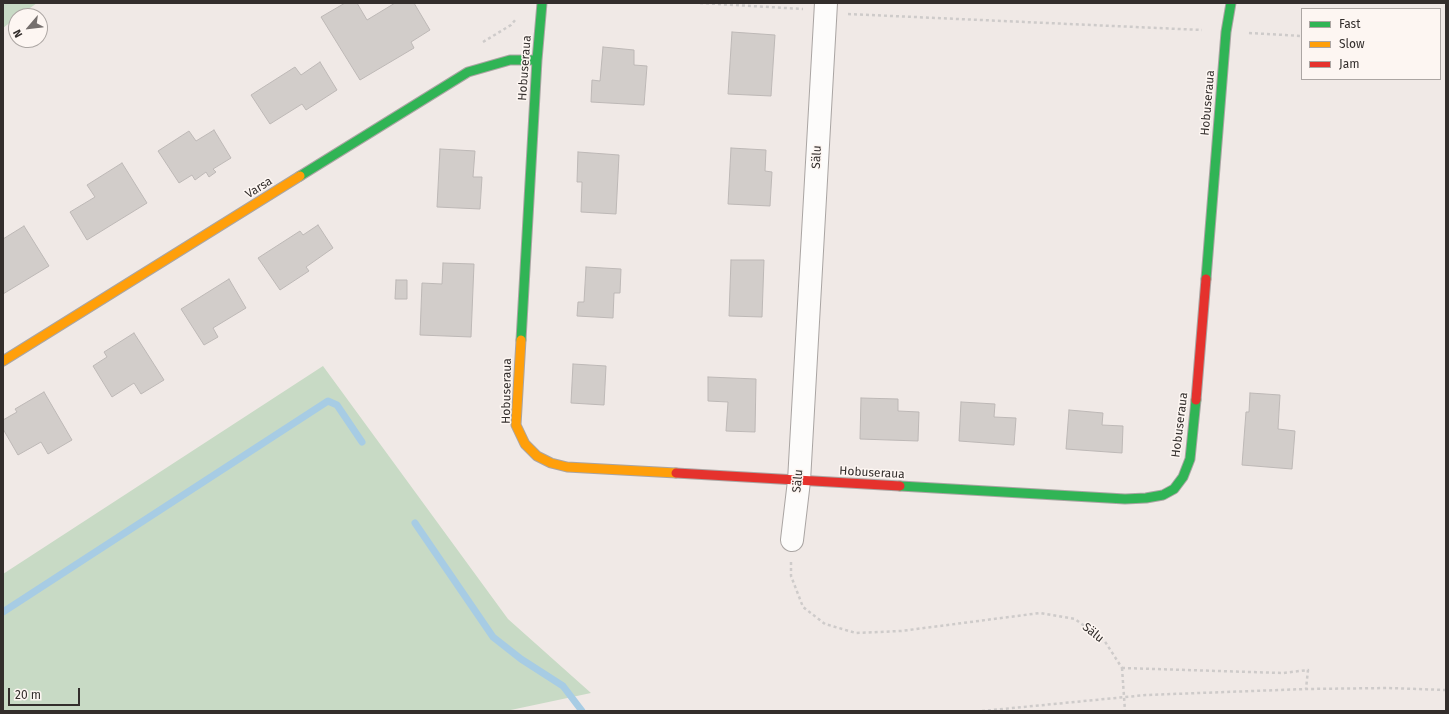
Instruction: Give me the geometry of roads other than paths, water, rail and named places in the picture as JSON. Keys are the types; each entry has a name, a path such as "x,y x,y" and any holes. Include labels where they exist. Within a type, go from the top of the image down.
{"street":[{"name":"Hobuseraua","path":"542,3 537,60 516,425 525,444 537,456 551,463 567,467 1125,499 1146,498 1163,495 1174,489 1183,477 1190,459 1226,32 1231,3"},
{"name":"Sälu","path":"792,540 799,480 826,6"},
{"name":"Varsa","path":"3,361 468,72 510,60 537,60"}],"waterway":[{"path":"3,612 328,401 337,405 362,442"},
{"path":"415,523 493,637 521,659 563,686 582,711"}]}
